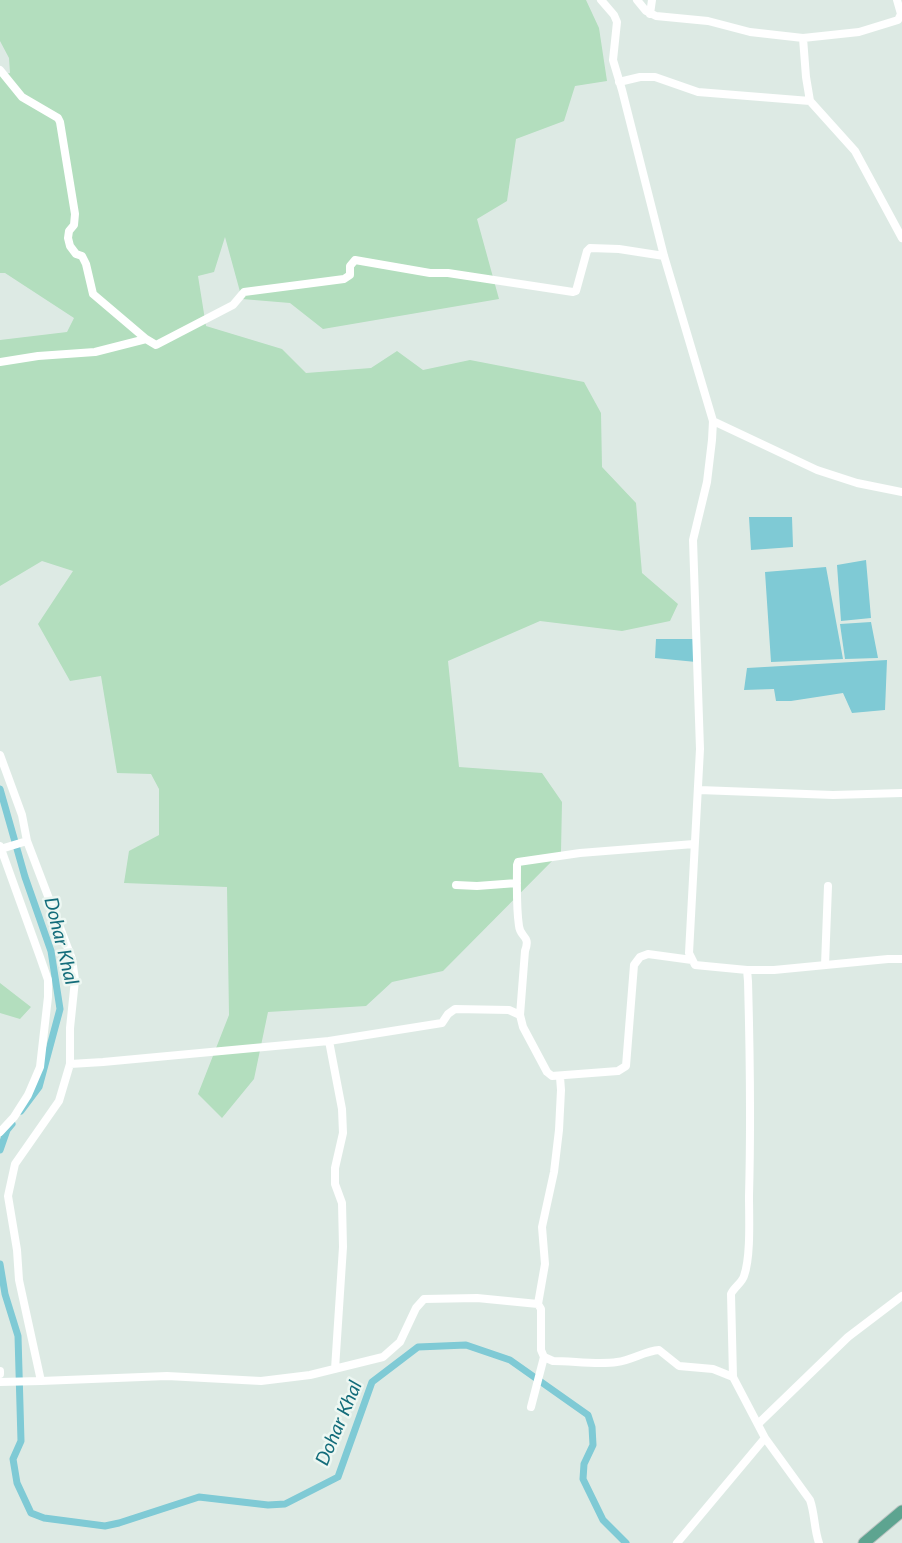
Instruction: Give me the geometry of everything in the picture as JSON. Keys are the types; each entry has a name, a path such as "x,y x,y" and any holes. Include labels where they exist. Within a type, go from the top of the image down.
{"main road":[{"path":"864,1543 902,1511"}],"street":[{"path":"601,0 617,22 613,60 664,256 713,421 707,482 693,540 700,749 689,953 695,964 747,970 774,970 825,964 902,959"},
{"path":"637,0 650,14 656,16 708,21 750,32 803,38 858,32 898,20 901,18 901,14 897,0"},
{"path":"650,14 652,0"},
{"path":"803,38 810,101 855,151 902,238"},
{"path":"0,70 22,97 58,118 60,122 75,214 74,225 69,230 68,238 70,246 76,254 82,256 86,264 93,294 146,339 156,345 233,305 244,292 344,279 350,275 350,266 355,260 430,273 448,273 573,292 576,291 587,251 590,248 620,249 664,256"},
{"path":"619,82 640,77 654,77 698,92 810,101"},
{"path":"0,362 38,356 95,352 146,339"},
{"path":"713,421 817,470 857,483 902,492"},
{"path":"0,755 22,816 25,842 72,959 75,980 70,1028 70,1064 59,1101 15,1164 8,1196 17,1250 19,1280 41,1380"},
{"path":"699,790 833,794 902,793"},
{"path":"0,1132 14,1117 28,1095 40,1067 48,997 48,980 3,847 25,842"},
{"path":"692,960 648,954 640,957 634,965 626,1066 618,1072 560,1077 552,1076 547,1072 523,1027 520,1015 527,938 519,929 517,865 521,861 590,852 694,844"},
{"path":"456,885 517,884"},
{"path":"825,964 828,886"},
{"path":"747,970 751,1112 749,1246 745,1276 731,1294 733,1377 766,1438 810,1500 814,1510 819,1543"},
{"path":"70,1064 329,1042 442,1023 448,1014 455,1009 510,1010 520,1015"},
{"path":"329,1042 342,1110 343,1132 335,1184 342,1203 343,1247 335,1369"},
{"path":"538,1304 545,1264 542,1227 554,1172 559,1130 560,1077"},
{"path":"758,1424 848,1337 902,1296"},
{"path":"4,1382 167,1376 261,1381 310,1375 383,1357 400,1342 416,1308 424,1299 477,1298 538,1304 542,1309 541,1350 544,1357 531,1407"},
{"path":"544,1357 553,1361 616,1362 653,1350 659,1350 679,1366 713,1369 733,1377"},
{"path":"677,1543 766,1438"}],"green space":[{"path":"0,0 586,0 599,28 607,81 575,86 564,121 516,139 507,201 477,219 499,299 323,329 290,303 242,299 225,237 214,272 198,276 206,326 282,349 306,373 371,368 397,351 423,370 470,360 584,382 601,413 602,467 636,503 642,573 678,604 670,621 622,631 540,621 448,661 459,767 542,773 562,802 561,852 443,971 392,982 366,1006 268,1012 254,1079 222,1118 198,1094 229,1015 227,887 124,883 129,851 159,835 159,789 151,774 117,773 101,676 70,681 38,624 73,571 42,561 0,586 0,340 67,332 74,318 5,273 0,273 0,75 10,73 9,58 0,41"},
{"path":"0,983 31,1007 20,1019 0,1013"}],"water":[{"path":"749,517 792,517 793,547 751,550"},
{"path":"866,560 871,618 841,621 837,565"},
{"path":"826,567 843,659 771,662 765,572"},
{"path":"871,622 878,658 845,659 840,624"},
{"path":"656,639 694,639 696,662 655,658"},
{"path":"887,660 885,710 852,713 843,693 791,701 776,701 774,689 744,690 747,668"}],"waterway":[{"name":"Dohar Khal","path":"0,789 25,877 51,951 60,1009 39,1087 21,1111"},
{"name":"Dohar Khal","path":"0,1150 7,1130 12,1124"},
{"name":"Dohar Khal","path":"0,1264 5,1294 18,1336 21,1441 13,1459 17,1483 31,1513 44,1518 105,1526 199,1497 268,1505 285,1504 338,1477 372,1382 418,1347 466,1345 510,1360 588,1415 592,1427 593,1445 584,1464 583,1479 603,1520 626,1543"}]}
